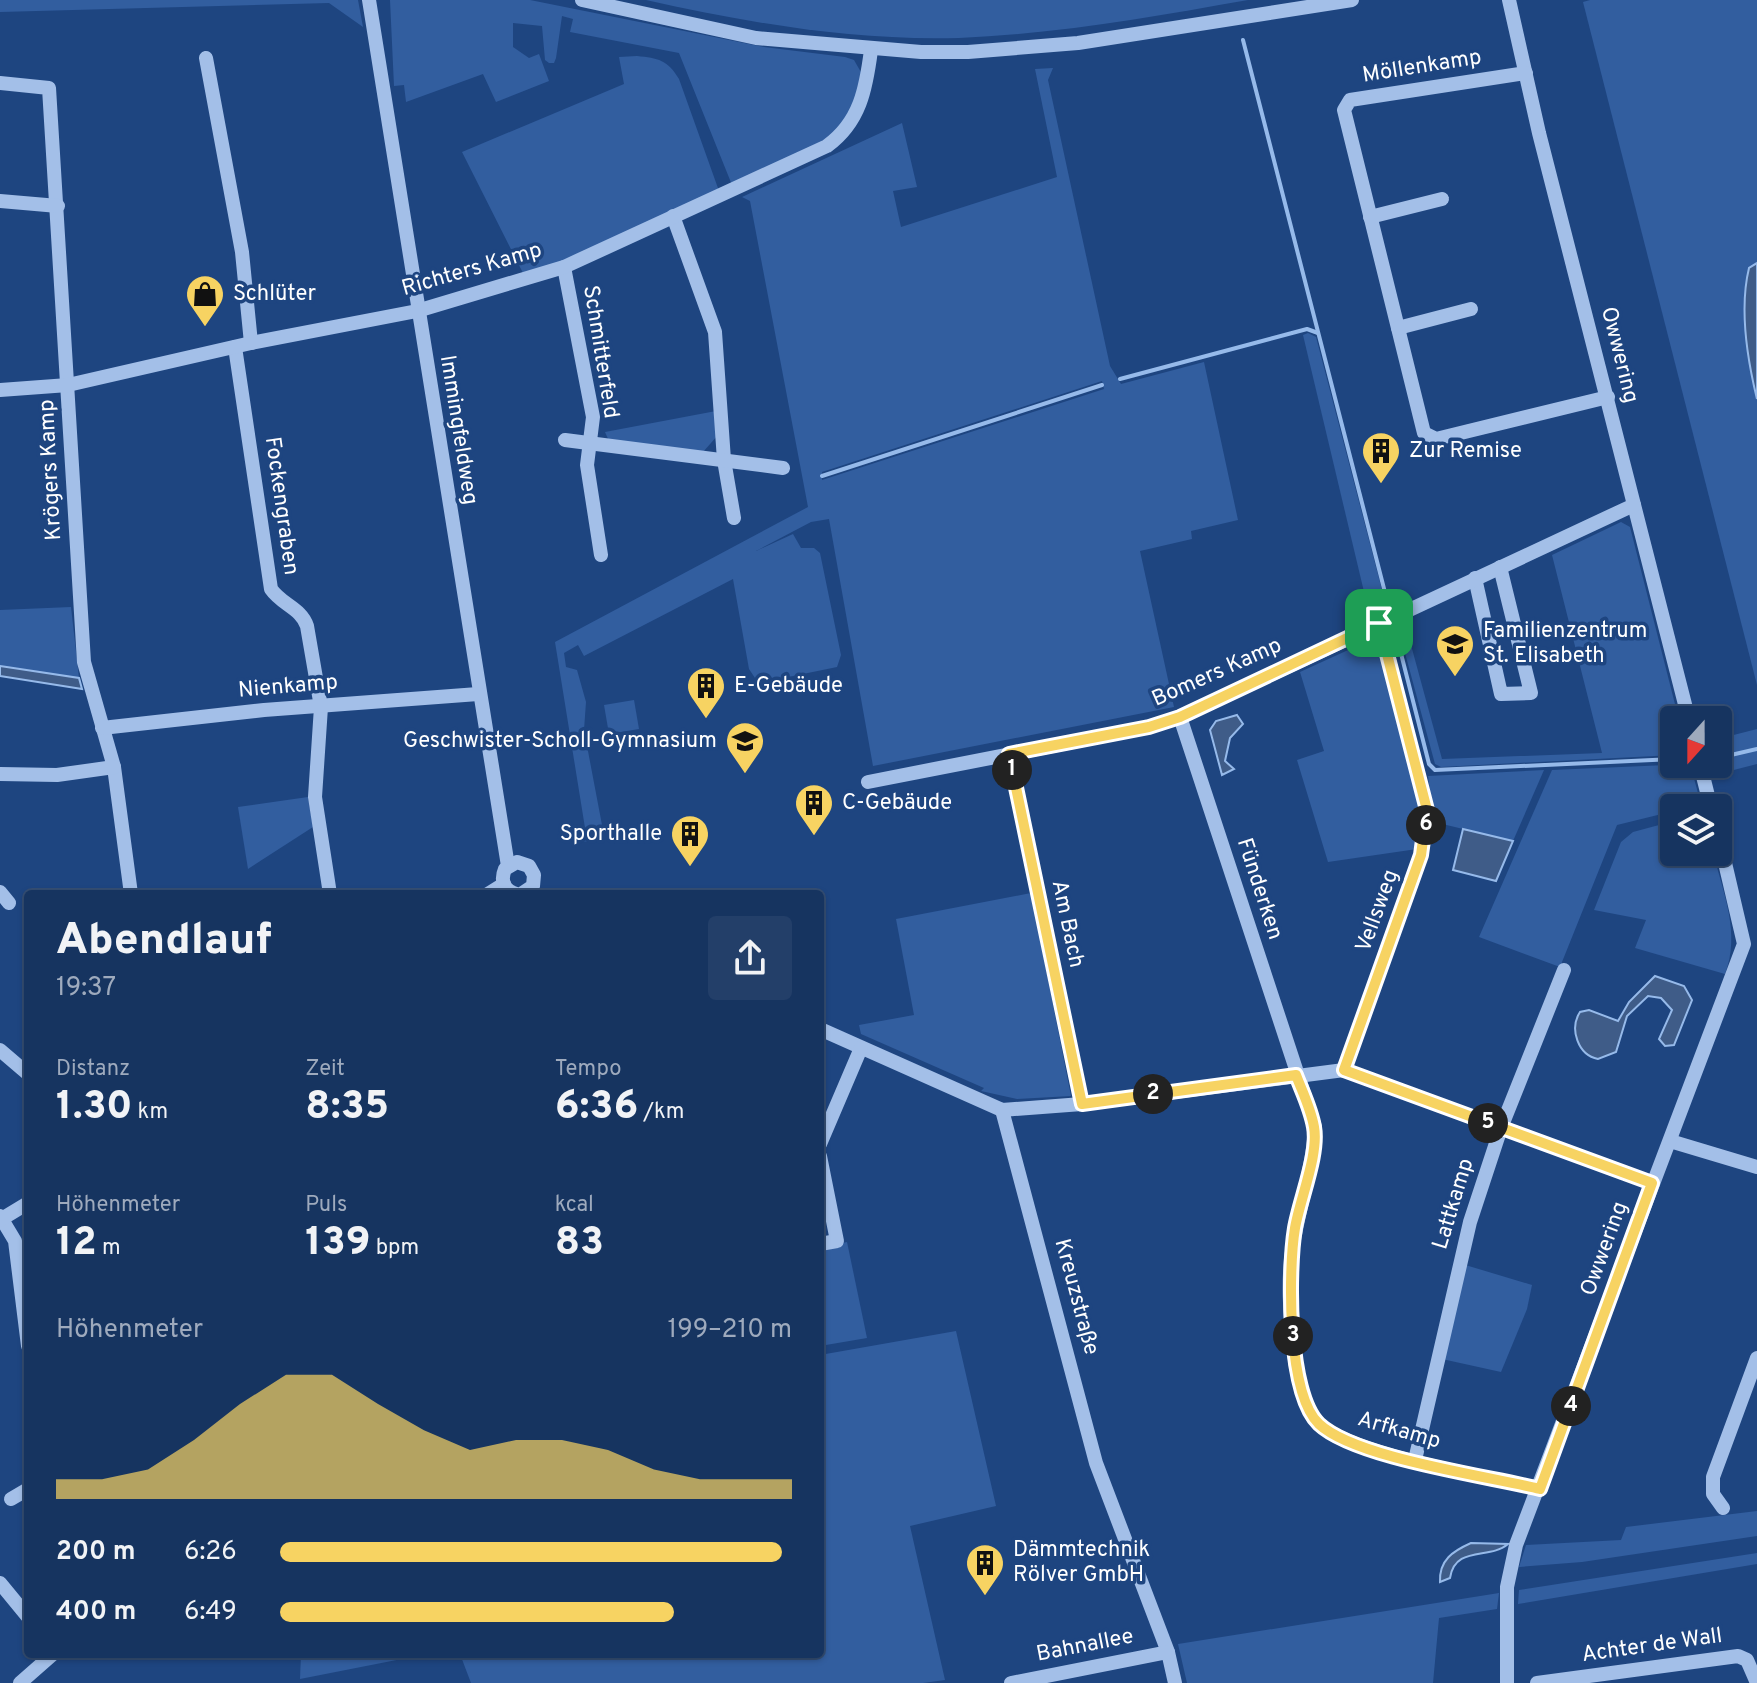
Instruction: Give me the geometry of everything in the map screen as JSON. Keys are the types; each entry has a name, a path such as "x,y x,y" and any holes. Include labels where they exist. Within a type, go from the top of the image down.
{"street":[{"name":"Immingfeldweg","path":"369,0 508,866"},
{"path":"582,0 756,38 871,50 968,52 1051,46 1352,0"},
{"name":"Owwering","path":"1509,0 1685,706"},
{"name":"Richters Kamp","path":"0,390 68,385 251,343 417,311 564,267 835,140 859,109 871,50"},
{"path":"206,58 242,252 251,343"},
{"name":"Möllenkamp","path":"1526,73 1350,100 1344,110 1424,433 1436,439 1608,397"},
{"name":"Krögers Kamp","path":"0,83 49,88 84,662 114,767 130,890"},
{"path":"1370,217 1442,199"},
{"path":"0,201 58,206"},
{"path":"673,216 715,332 724,460 734,518"},
{"name":"Schmitterfeld","path":"564,267 593,417 587,465 601,555"},
{"path":"1398,328 1471,309"},
{"name":"Fockengraben","path":"235,347 271,589 277,598 304,617 321,707 315,797 329,890"},
{"name":"Schmitterfeld","path":"565,440 783,468"},
{"name":"Bomers Kamp","path":"868,782 1149,727 1180,717 1634,505"},
{"path":"1475,578 1501,694 1531,693 1500,567"},
{"name":"Vellsweg","path":"1344,1070 1421,855 1427,822 1424,792 1379,623"},
{"name":"Nienkamp","path":"102,728 478,694"},
{"name":"Fünderken","path":"1180,717 1296,1075"},
{"name":"Am Bach","path":"1009,754 1082,1104"},
{"path":"0,774 57,775 114,767"},
{"path":"516,890 503,874 508,866 521,862 533,870 535,881 521,890"},
{"name":"Owwering","path":"1507,1683 1507,1587 1516,1545 1540,1489 1744,944 1726,866"},
{"name":"Lattkamp","path":"1415,1460 1470,1222 1501,1128 1564,970"},
{"path":"824,1031 1002,1110 1082,1104 1344,1070 1652,1183"},
{"path":"824,1135 861,1048"},
{"path":"0,1050 24,1071"},
{"name":"Arfkamp","path":"1296,1075 1315,1127 1314,1145 1295,1228 1289,1286 1305,1400 1311,1414 1331,1432 1367,1448 1540,1489"},
{"name":"Kreuzstraße","path":"1002,1110 1096,1463 1168,1652 1175,1683"},
{"path":"1670,1141 1757,1167"},
{"path":"824,1176 837,1241 824,1243"},
{"path":"24,1205 1,1218 15,1241 24,1314"},
{"path":"1723,1508 1713,1494 1713,1477 1752,1384 1757,1358"},
{"path":"11,1499 24,1491"},
{"path":"0,1583 24,1612"},
{"name":"Bahnallee","path":"1011,1683 1168,1652"},
{"name":"Achter de Wall","path":"1537,1683 1738,1656 1747,1660 1757,1683"},
{"path":"20,1683 48,1658"}],"shaded area":[{"path":"0,0 358,0 363,27 329,3 0,12"},
{"path":"390,0 530,0 764,47 845,57 854,60 862,74 852,110 834,137 732,185 679,53 570,32 573,19 562,16 556,58 554,63 549,63 545,60 542,26 513,23 513,47 529,58 539,54 549,81 496,102 483,74 406,102 404,85 394,86"},
{"path":"646,0 1248,0 1068,29 995,36 919,38 801,29"},
{"path":"1757,0 1757,685 1583,2"},
{"path":"637,56 662,61 679,79 719,191 570,258 524,275 462,152 624,84 619,57"},
{"path":"1053,68 1048,80 1110,366 1121,384 1204,362 1238,520 1191,531 1192,539 1140,551 1174,707 873,766 829,519 811,522 756,551 793,534 801,548 814,548 820,553 841,655 837,667 764,682 755,678 749,669 733,579 584,656 578,645 564,653 566,667 577,670 586,702 584,730 602,825 596,840 581,842 586,834 555,642 808,507 750,201 742,197 902,123 917,187 893,191 901,227 1057,177 1035,69","holes":["1102,381 1104,389 822,480 822,472"]},
{"path":"1757,263 1757,399 1744,317 1749,268"},
{"path":"1308,333 1316,337 1387,609 1370,617 1303,335"},
{"path":"716,411 718,435 703,452 609,441 605,432"},
{"path":"1621,522 1630,527 1675,706 1660,706 1660,756 1441,767 1435,764 1398,627 1405,623 1442,759 1602,753 1552,555"},
{"path":"71,607 79,678 0,666 0,610"},
{"path":"1370,640 1377,640 1419,796 1421,822 1417,849 1328,862 1297,760 1324,751 1300,672"},
{"path":"0,666 79,678 82,689 0,676"},
{"path":"634,700 639,729 609,734 604,705"},
{"path":"1237,715 1243,724 1230,738 1225,761 1234,769 1222,775 1210,730 1216,721"},
{"path":"1757,729 1757,764 1732,770 1732,735"},
{"path":"1660,765 1660,778 1694,778 1698,794 1660,794 1660,814 1617,825 1560,967 1479,937 1552,770"},
{"path":"1544,770 1513,841 1434,822 1428,776"},
{"path":"308,797 313,827 248,869 238,807"},
{"path":"1660,825 1660,866 1717,866 1731,928 1725,974 1635,948 1646,920 1594,910 1621,842 1633,832"},
{"path":"1463,829 1513,841 1496,881 1453,870"},
{"path":"1031,893 1071,1096 1017,1099 981,1091 984,1088 861,1034 859,1025 914,1015 896,919"},
{"path":"1655,976 1684,986 1692,1000 1674,1045 1665,1046 1659,1039 1672,1010 1661,998 1648,996 1627,1016 1616,1052 1598,1059 1585,1052 1577,1040 1575,1026 1580,1012 1589,1010 1618,1021 1629,1002"},
{"path":"847,1242 867,1338 824,1345 824,1247"},
{"path":"1462,1264 1532,1285 1527,1309 1501,1372 1442,1359"},
{"path":"956,1331 996,1506 910,1526 945,1680 923,1683 471,1683 462,1658 824,1658 824,1354"},
{"path":"1757,1511 1757,1536 1582,1562 1519,1567 1526,1545 1621,1540 1626,1527"},
{"path":"1471,1543 1508,1544 1501,1549 1466,1557 1453,1568 1450,1578 1440,1582 1440,1574 1448,1557"},
{"path":"1757,1553 1757,1564 1518,1604 1519,1590"},
{"path":"1499,1593 1497,1609 1439,1618 1433,1683 1187,1683 1178,1644"},
{"path":"301,1658 407,1658 300,1679"}],"waterway":[{"path":"1243,40 1389,608"},
{"path":"1120,379 1307,329 1318,333"},
{"path":"822,476 1102,385"},
{"path":"1394,626 1429,764 1435,770 1660,760"},
{"path":"1732,755 1757,749"}],"place":[{"name":"Schlüter","path":"205,328"},
{"name":"Zur Remise","path":"1381,485"},
{"name":"Familienzentrum St. Elisabeth","path":"1455,678"},
{"name":"E-Gebäude","path":"706,720"},
{"name":"Geschwister-Scholl-Gymnasium","path":"745,775"},
{"name":"C-Gebäude","path":"814,837"},
{"name":"Sporthalle","path":"690,868"},
{"name":"Dämmtechnik Rölver GmbH","path":"985,1597"}],"route":[{"path":"1379,623 1424,792 1427,822 1421,855 1344,1070 1652,1183 1540,1489 1367,1448 1331,1432 1311,1414 1299,1373 1289,1286 1295,1228 1314,1145 1315,1127 1296,1075 1082,1104 1009,754 1149,727 1180,717 1379,623"}]}
